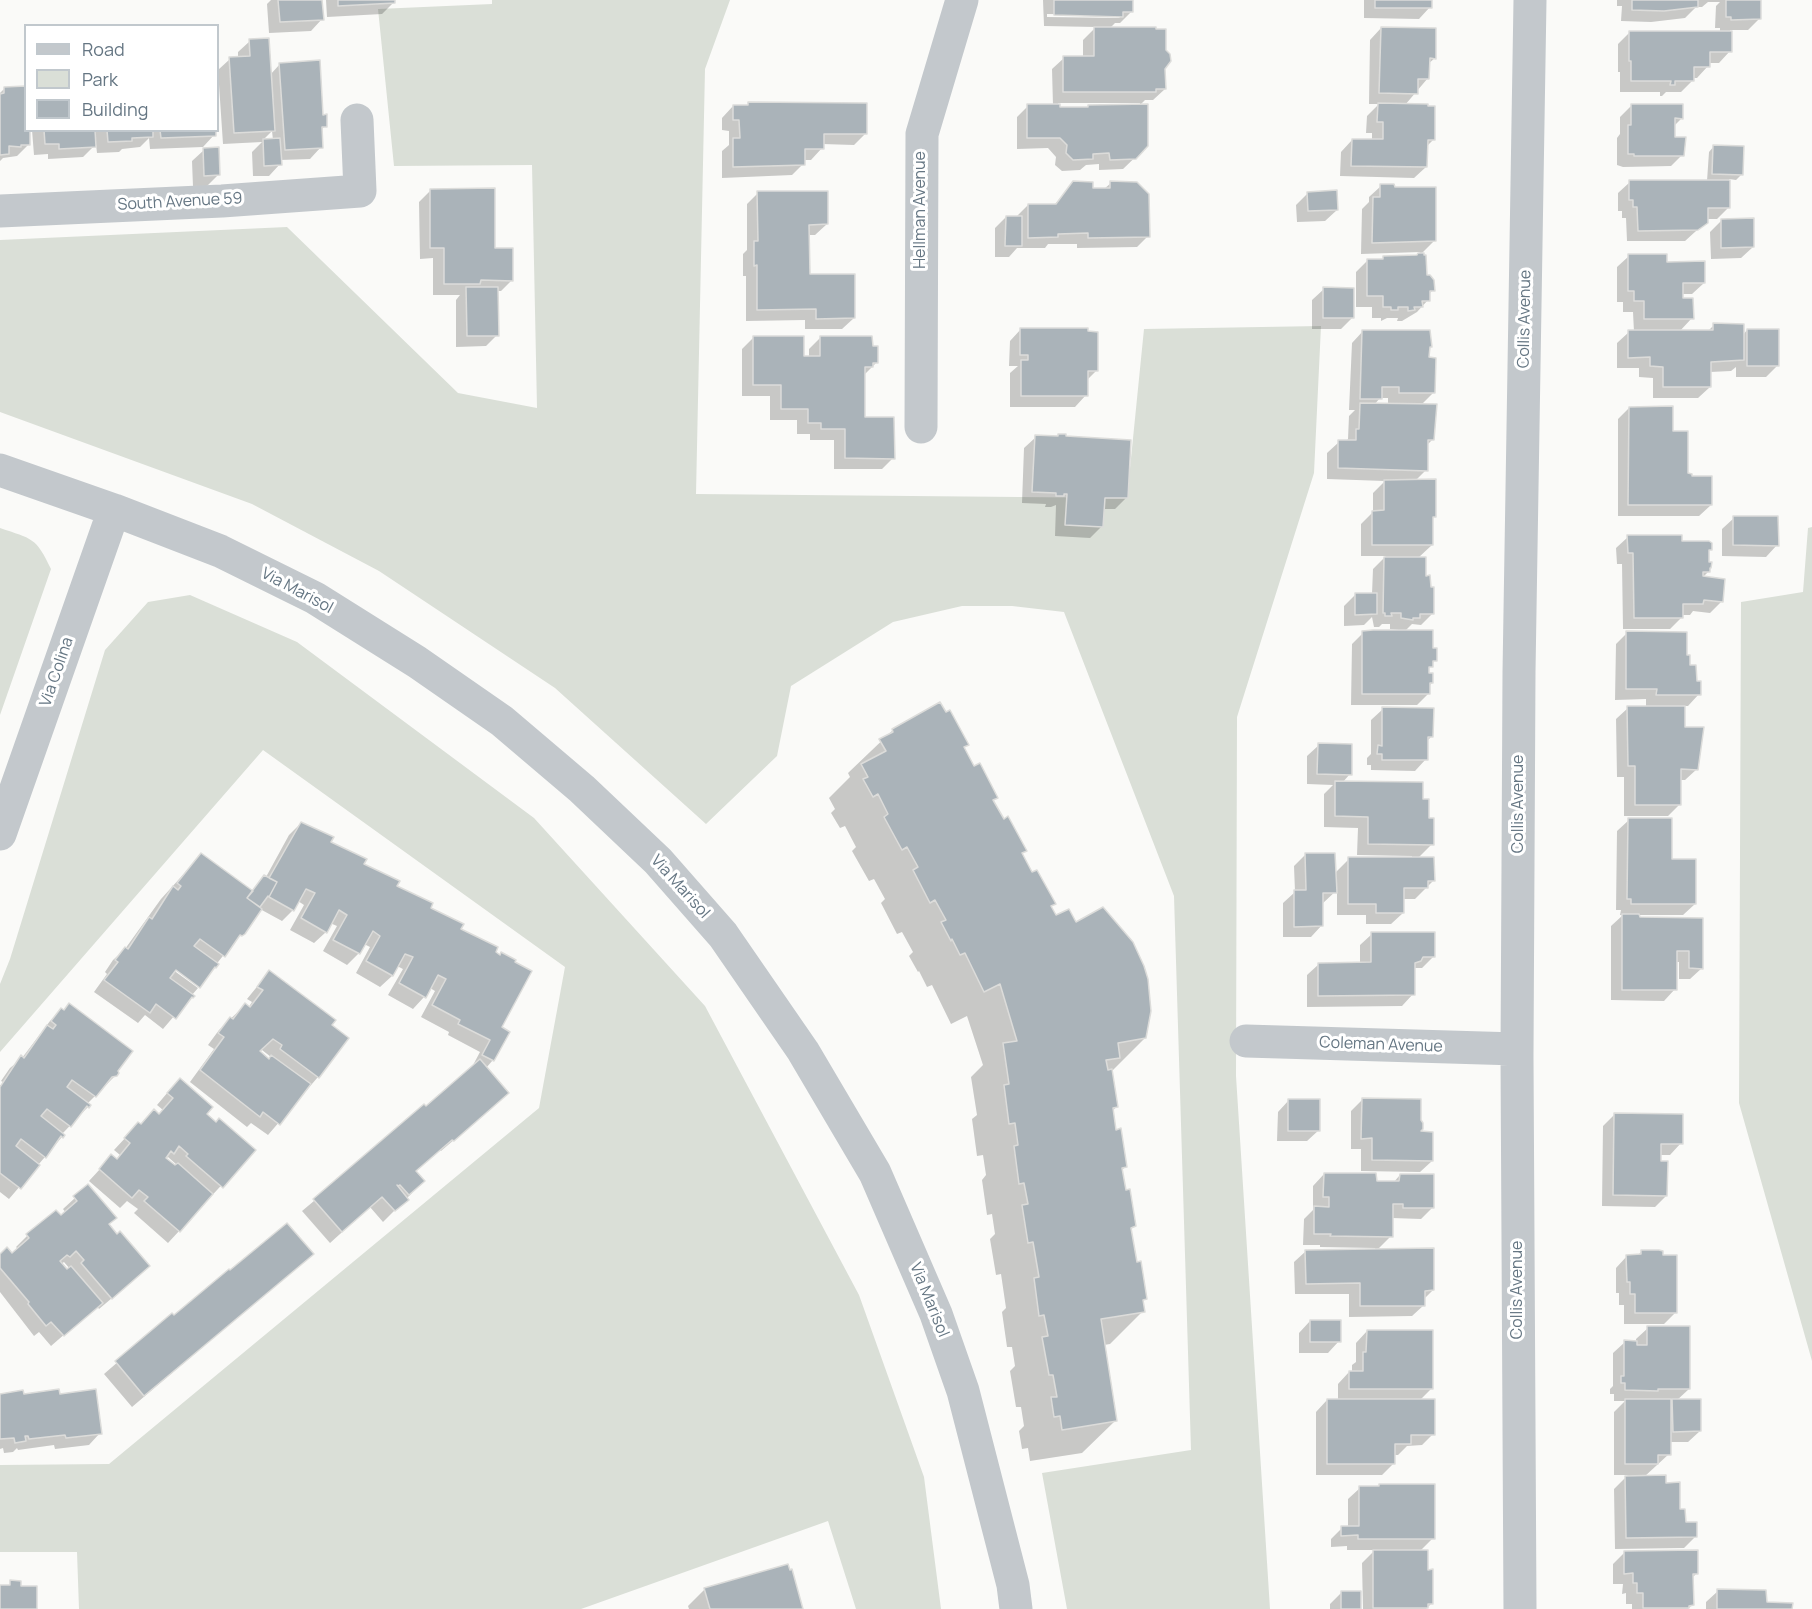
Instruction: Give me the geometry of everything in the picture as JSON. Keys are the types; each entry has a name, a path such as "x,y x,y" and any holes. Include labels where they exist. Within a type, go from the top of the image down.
{"street":[{"name":"Hellman Avenue","path":"921,427 922,134 962,0"},
{"name":"Collis Avenue","path":"1520,1609 1517,1049 1519,672 1530,0"},
{"name":"South Avenue 59","path":"0,210 222,201 360,191 357,120"},
{"name":"Via Marisol","path":"0,470 114,510 220,551 315,598 446,682 502,721 582,789 658,861 723,935 803,1050 875,1173 936,1314 963,1391 1013,1585 1017,1609"},
{"name":"Via Colina","path":"0,834 114,510"},
{"name":"Coleman Avenue","path":"1245,1041 1517,1049"}],"green space":[{"path":"492,0 730,0 705,69 696,494 1127,498 1144,329 1321,326 1314,473 1237,717 1236,1076 1270,1609 1067,1609 1042,1473 1191,1450 1174,896 1064,612 1012,606 962,606 893,622 791,686 777,756 706,824 555,688 379,571 252,504 0,412 0,240 287,227 458,393 537,408 532,165 394,166 378,9 492,4"},
{"path":"1812,527 1812,1361 1739,1103 1741,602 1803,592 1808,528"},
{"path":"0,528 26,537 37,545 51,569 0,715"},
{"path":"190,595 297,642 534,818 705,1006 859,1295 924,1477 941,1609 856,1609 828,1521 581,1609 79,1609 77,1552 0,1552 0,1465 109,1464 539,1108 565,967 263,750 0,1052 0,984 10,959 105,650 148,602"}],"building":[{"path":"278,0 322,0 324,20 280,22"},
{"path":"338,0 395,0 395,3 338,6"},
{"path":"1054,0 1133,0 1133,12 1123,12 1123,17 1054,15"},
{"path":"1375,0 1432,0 1432,8 1375,8"},
{"path":"1632,0 1698,0 1698,7 1664,11 1632,10"},
{"path":"1726,0 1761,0 1761,19 1731,20 1731,17 1726,17"},
{"path":"1094,27 1166,29 1166,50 1170,54 1171,61 1165,69 1166,89 1156,89 1156,92 1063,92 1063,56 1094,56"},
{"path":"1381,27 1436,28 1436,59 1430,58 1429,79 1418,79 1418,94 1379,93"},
{"path":"1629,31 1732,31 1732,52 1710,52 1710,67 1694,67 1694,81 1675,81 1675,85 1670,85 1671,81 1631,81"},
{"path":"269,38 275,131 234,133 229,57 250,56 249,39"},
{"path":"320,60 323,115 327,114 327,127 322,127 323,148 285,150 279,63"},
{"path":"24,86 24,132 30,132 30,145 9,146 9,154 0,155 0,94 4,93 4,87"},
{"path":"748,102 867,103 867,134 824,134 824,149 805,149 805,165 733,167 733,138 740,138 739,120 733,120 733,105 748,105"},
{"path":"1378,103 1435,106 1435,140 1428,140 1427,167 1351,166 1352,139 1383,139 1383,122 1377,122"},
{"path":"1027,104 1088,107 1088,105 1148,104 1148,146 1136,159 1110,160 1109,153 1093,154 1093,159 1073,160 1066,153 1067,145 1060,138 1027,138"},
{"path":"1631,104 1683,104 1683,119 1675,118 1675,137 1686,137 1684,156 1628,154"},
{"path":"44,132 95,132 96,147 59,149 59,144 45,144"},
{"path":"107,132 153,132 153,137 108,142"},
{"path":"160,132 216,132 216,136 161,138"},
{"path":"280,138 282,165 264,166 263,139"},
{"path":"1713,145 1744,146 1743,175 1712,174"},
{"path":"219,147 220,175 204,176 203,148"},
{"path":"1629,180 1730,180 1730,208 1708,208 1708,223 1698,230 1638,231 1637,207 1633,207 1633,200 1629,200"},
{"path":"1073,181 1093,182 1093,188 1110,188 1110,181 1137,182 1149,194 1150,237 1088,238 1088,233 1028,238 1028,204 1056,204"},
{"path":"1380,184 1394,184 1395,187 1436,187 1436,241 1372,243 1373,197 1380,197"},
{"path":"495,188 495,248 513,248 513,281 481,280 480,284 444,284 444,248 430,248 430,189"},
{"path":"1337,190 1338,210 1308,211 1307,192"},
{"path":"757,191 828,191 828,224 809,225 810,274 855,274 855,318 816,319 816,309 757,310 757,265 754,266 754,241 758,241"},
{"path":"1006,216 1022,216 1022,246 1005,246"},
{"path":"1754,218 1754,247 1721,248 1721,219"},
{"path":"1418,253 1426,255 1427,275 1434,280 1435,291 1430,291 1430,301 1422,301 1423,307 1414,307 1415,310 1408,311 1408,307 1391,310 1391,307 1383,307 1383,296 1367,296 1367,259 1417,255"},
{"path":"1628,254 1667,254 1667,262 1705,261 1705,283 1683,283 1683,298 1693,298 1694,319 1644,319 1644,301 1634,301 1634,291 1628,291"},
{"path":"466,287 498,287 499,336 467,336"},
{"path":"1323,287 1354,288 1354,318 1323,318"},
{"path":"1713,323 1744,324 1744,360 1711,362 1711,387 1663,387 1663,367 1650,366 1650,357 1628,358 1628,330 1713,330"},
{"path":"1020,328 1088,328 1088,331 1098,332 1098,371 1088,371 1088,396 1021,396 1021,360 1028,360 1028,355 1020,355"},
{"path":"1747,329 1779,329 1779,366 1747,366"},
{"path":"1362,330 1430,330 1432,347 1430,347 1429,357 1436,358 1435,393 1399,393 1399,387 1382,387 1382,399 1360,399"},
{"path":"753,336 804,336 804,356 820,356 820,336 872,336 873,346 878,346 878,363 873,363 873,367 865,367 865,417 894,417 895,459 845,458 845,429 821,429 821,423 808,423 808,409 781,409 781,385 753,385"},
{"path":"1360,403 1437,404 1434,440 1428,440 1428,471 1338,468 1338,440 1356,440 1356,429 1359,429"},
{"path":"1673,406 1673,431 1688,431 1688,473 1692,476 1712,476 1712,505 1628,505 1629,407"},
{"path":"1058,434 1131,440 1128,498 1105,498 1103,527 1065,525 1067,494 1056,496 1056,493 1032,492 1035,435 1058,436"},
{"path":"1436,479 1433,545 1372,545 1372,511 1384,510 1384,480"},
{"path":"1733,516 1778,516 1779,546 1733,545"},
{"path":"1627,535 1682,535 1682,541 1712,543 1712,550 1709,550 1709,562 1712,562 1710,572 1703,572 1703,576 1725,579 1723,602 1704,600 1703,604 1683,604 1683,618 1634,618 1633,553 1628,553"},
{"path":"1384,557 1426,557 1426,576 1430,575 1431,587 1434,587 1434,614 1420,614 1420,618 1413,618 1413,620 1401,618 1401,613 1391,613 1392,616 1385,616 1383,613"},
{"path":"1355,593 1377,593 1377,614 1355,615"},
{"path":"1433,630 1433,648 1437,648 1437,661 1433,661 1433,667 1429,667 1429,673 1433,673 1430,694 1362,694 1362,631"},
{"path":"1626,631 1687,632 1687,655 1690,655 1690,665 1696,665 1697,681 1701,681 1701,695 1656,695 1657,689 1626,689"},
{"path":"940,702 946,712 950,710 969,745 964,747 974,766 980,763 998,798 993,800 1004,819 1008,816 1027,851 1022,853 1032,872 1037,870 1056,904 1051,906 1056,915 1069,909 1076,922 1103,907 1133,942 1148,979 1151,1011 1146,1038 1118,1043 1120,1058 1106,1060 1108,1070 1112,1069 1118,1107 1113,1108 1116,1130 1121,1128 1127,1167 1122,1168 1126,1190 1130,1189 1136,1226 1131,1228 1137,1262 1141,1261 1147,1299 1143,1300 1145,1312 1101,1319 1117,1421 1062,1430 1060,1416 1054,1417 1051,1397 1057,1397 1053,1375 1049,1375 1042,1337 1048,1336 1044,1315 1039,1316 1034,1278 1039,1277 1033,1242 1028,1243 1022,1205 1028,1204 1024,1183 1019,1184 1014,1146 1018,1145 1015,1123 1009,1124 1004,1085 1009,1084 1003,1043 1017,1041 1000,984 984,992 965,953 960,955 952,939 951,941 941,922 946,920 935,900 930,903 913,870 918,867 907,847 902,850 884,817 888,814 878,794 873,797 863,779 868,777 861,764 886,751 879,739 893,732 892,729"},
{"path":"1627,706 1685,706 1685,727 1704,727 1698,770 1681,769 1681,805 1635,805 1635,766 1628,766"},
{"path":"1382,707 1434,708 1433,737 1428,737 1428,760 1382,760 1382,754 1377,754 1378,745 1382,746"},
{"path":"1318,743 1352,744 1352,775 1317,774"},
{"path":"1335,781 1423,782 1423,799 1429,799 1429,818 1434,818 1434,845 1368,844 1368,817 1335,816"},
{"path":"1628,818 1672,818 1672,859 1696,859 1696,904 1631,904 1631,899 1627,899"},
{"path":"301,822 334,837 331,842 367,859 364,864 400,881 397,886 433,903 431,908 464,924 461,929 498,947 496,952 500,955 501,952 532,971 502,1027 510,1032 494,1061 482,1055 490,1040 458,1024 460,1020 432,1005 446,979 438,975 426,998 399,983 413,957 405,954 393,976 366,961 380,936 373,931 360,954 333,940 347,915 339,910 327,933 301,918 315,893 306,889 294,911 269,897 277,882 269,878"},
{"path":"201,853 253,891 247,898 262,909 225,957 200,939 194,946 219,964 200,988 176,970 170,978 195,996 176,1019 156,1004 150,1013 104,980 118,962 115,960 125,947 128,949 149,917 152,919 173,886 178,890 181,886 177,883"},
{"path":"1305,853 1335,853 1337,893 1323,893 1323,926 1294,927 1294,890 1306,890"},
{"path":"1348,857 1434,857 1435,881 1428,881 1428,888 1404,888 1404,913 1376,913 1376,904 1348,904"},
{"path":"264,875 277,882 269,897 260,907 247,898"},
{"path":"1622,914 1639,914 1640,917 1703,918 1703,969 1689,968 1689,951 1677,951 1677,990 1622,990"},
{"path":"1371,932 1435,932 1435,957 1423,957 1421,961 1415,963 1415,995 1318,996 1318,963 1371,962"},
{"path":"269,970 336,1020 332,1025 349,1038 319,1078 280,1049 282,1045 273,1039 260,1051 269,1059 271,1055 311,1084 280,1125 263,1112 260,1117 200,1070 224,1037 218,1033 230,1017 233,1019 245,1003 250,1007 263,990 257,987"},
{"path":"69,1003 133,1051 118,1071 117,1076 112,1077 96,1097 72,1080 67,1087 91,1105 89,1108 87,1106 71,1127 47,1109 41,1116 65,1135 63,1138 61,1136 46,1158 21,1139 16,1146 40,1165 21,1189 0,1173 0,1087 21,1055 24,1058 47,1025 53,1029 56,1025 51,1021 61,1008 64,1010"},
{"path":"480,1059 509,1093 416,1171 425,1181 409,1195 400,1185 397,1185 409,1200 395,1211 382,1197 342,1232 313,1199"},
{"path":"180,1078 213,1107 207,1114 216,1122 219,1118 256,1150 223,1188 186,1156 188,1154 179,1146 174,1154 171,1151 166,1158 175,1165 178,1163 213,1194 180,1232 144,1201 148,1197 139,1190 132,1198 99,1169 111,1154 117,1159 130,1143 124,1138 138,1122 141,1124 154,1109 159,1114 173,1098 167,1093"},
{"path":"1362,1098 1421,1099 1423,1129 1421,1131 1433,1132 1433,1161 1372,1160 1372,1138 1361,1139"},
{"path":"1288,1099 1320,1099 1320,1131 1288,1131"},
{"path":"1614,1113 1683,1114 1683,1144 1661,1144 1661,1161 1668,1161 1667,1196 1613,1195"},
{"path":"1324,1173 1376,1173 1377,1181 1399,1181 1400,1174 1434,1174 1434,1208 1403,1208 1403,1204 1393,1204 1393,1237 1314,1234 1314,1206 1329,1207 1329,1197 1323,1197"},
{"path":"88,1184 117,1218 109,1224 117,1234 120,1231 150,1266 112,1299 81,1263 84,1260 76,1251 70,1257 67,1255 60,1261 67,1269 71,1266 103,1303 64,1336 51,1322 46,1326 28,1304 29,1302 0,1268 0,1254 7,1247 12,1253 29,1238 26,1234 56,1210 61,1215 77,1201 73,1196"},
{"path":"287,1223 314,1254 144,1396 115,1361"},
{"path":"1434,1248 1434,1290 1425,1291 1425,1306 1360,1306 1360,1283 1306,1284 1305,1250"},
{"path":"1641,1250 1659,1250 1663,1251 1663,1255 1677,1255 1677,1313 1635,1313 1635,1294 1630,1294 1630,1282 1627,1282 1626,1255 1641,1254"},
{"path":"1310,1320 1341,1320 1341,1342 1310,1342"},
{"path":"1647,1326 1690,1326 1690,1389 1625,1390 1625,1383 1621,1383 1621,1376 1624,1376 1624,1340 1637,1341 1637,1345 1647,1345"},
{"path":"1367,1330 1433,1330 1433,1389 1349,1389 1349,1371 1363,1371 1363,1352 1366,1352"},
{"path":"59,1389 60,1394 96,1389 102,1434 29,1439 25,1436 26,1441 15,1443 14,1438 0,1439 0,1394 23,1390 24,1394"},
{"path":"1327,1399 1435,1399 1435,1435 1411,1435 1411,1444 1395,1444 1395,1464 1327,1464"},
{"path":"1625,1399 1671,1399 1671,1455 1658,1455 1658,1464 1625,1464"},
{"path":"1672,1399 1701,1399 1701,1431 1673,1432"},
{"path":"1666,1475 1666,1483 1680,1482 1680,1509 1685,1509 1686,1522 1697,1522 1697,1537 1626,1538 1625,1476"},
{"path":"1379,1484 1435,1484 1435,1539 1358,1539 1358,1535 1341,1536 1341,1526 1359,1526 1359,1486 1379,1486"},
{"path":"1373,1550 1428,1550 1428,1570 1433,1569 1433,1604 1428,1604 1428,1608 1373,1608"},
{"path":"1698,1550 1698,1574 1693,1574 1694,1605 1689,1608 1643,1608 1643,1593 1637,1593 1637,1583 1633,1583 1633,1573 1624,1574 1624,1551"},
{"path":"788,1564 790,1570 792,1569 803,1609 710,1609 704,1588"},
{"path":"10,1580 21,1581 21,1586 37,1586 37,1609 0,1609 0,1585 10,1585"},
{"path":"1717,1589 1766,1590 1767,1602 1793,1603 1792,1609 1717,1609"},
{"path":"1341,1591 1361,1591 1361,1609 1341,1609"}]}
